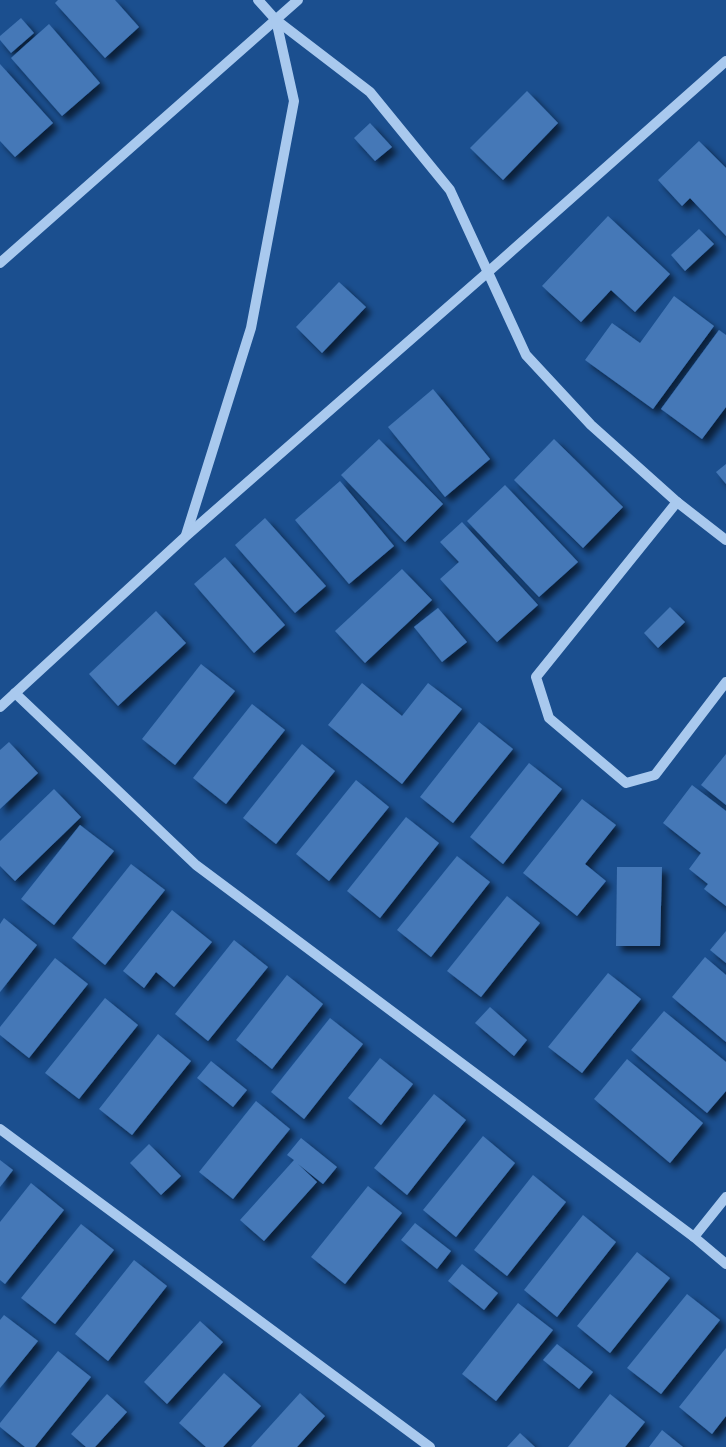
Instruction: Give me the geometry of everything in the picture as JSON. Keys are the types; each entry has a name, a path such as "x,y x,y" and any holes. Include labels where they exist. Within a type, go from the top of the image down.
{"street":[{"path":"258,0 276,20 370,92 450,189 526,355 591,425 677,502 726,540"},
{"path":"0,263 298,0"},
{"path":"185,537 251,328 294,101 276,20"},
{"path":"0,706 185,537 726,61"},
{"path":"677,502 536,677 549,717 626,783 656,775 726,682"},
{"path":"15,693 196,865 694,1237 726,1264"},
{"path":"0,1129 430,1447"},
{"path":"694,1237 726,1197"}],"building":[{"path":"58,0 115,0 139,27 105,58 55,3"},
{"path":"21,18 34,33 11,53 0,40 0,36"},
{"path":"49,24 100,83 62,116 11,58"},
{"path":"0,64 53,123 15,157 0,141"},
{"path":"527,91 558,123 503,180 470,148"},
{"path":"370,123 392,147 375,161 354,138"},
{"path":"699,141 726,168 726,236 690,198 682,206 658,180"},
{"path":"608,216 670,274 635,312 611,290 581,322 542,286"},
{"path":"699,229 714,244 685,271 671,255"},
{"path":"339,282 366,307 322,353 296,327"},
{"path":"674,296 714,326 653,409 585,360 612,323 640,343"},
{"path":"719,330 726,335 726,407 702,439 661,409"},
{"path":"433,389 490,459 445,497 388,427"},
{"path":"379,439 443,504 405,542 341,475"},
{"path":"554,439 623,507 583,548 514,480"},
{"path":"726,464 726,484 716,472"},
{"path":"340,481 394,546 349,584 295,520"},
{"path":"505,485 578,562 539,597 467,521"},
{"path":"265,518 326,586 295,613 235,545"},
{"path":"462,522 538,605 497,642 440,579 459,562 440,542"},
{"path":"225,557 285,625 254,653 194,584"},
{"path":"402,569 432,600 365,663 335,631"},
{"path":"670,607 685,622 658,648 644,633"},
{"path":"438,608 467,642 442,662 414,627"},
{"path":"156,611 186,643 118,706 89,674"},
{"path":"201,664 235,691 175,765 142,739"},
{"path":"362,683 402,716 428,683 462,709 402,784 328,725"},
{"path":"252,704 285,730 226,804 193,778"},
{"path":"479,722 513,749 453,823 420,797"},
{"path":"9,742 38,773 0,809 0,750"},
{"path":"302,744 335,771 276,844 243,818"},
{"path":"726,754 726,805 701,785"},
{"path":"529,763 562,789 503,864 470,837"},
{"path":"356,780 389,807 329,881 296,854"},
{"path":"692,785 726,811 726,906 704,889 708,884 689,869 701,853 663,823"},
{"path":"54,789 81,817 15,881 0,866 0,841"},
{"path":"582,799 616,825 585,864 606,881 577,916 523,873"},
{"path":"406,817 439,843 380,918 347,891"},
{"path":"80,825 114,851 54,925 21,899"},
{"path":"457,856 490,882 431,957 397,930"},
{"path":"131,864 165,890 105,965 72,938"},
{"path":"617,867 662,867 660,946 616,946"},
{"path":"507,896 540,923 481,997 447,971"},
{"path":"172,910 212,942 174,987 156,972 144,988 123,971"},
{"path":"4,918 37,945 0,992 0,924"},
{"path":"726,931 726,963 710,950"},
{"path":"234,940 268,967 208,1041 175,1014"},
{"path":"705,957 726,975 726,1042 672,997"},
{"path":"55,958 88,984 29,1058 0,1035 0,1027"},
{"path":"608,973 641,999 582,1073 548,1047"},
{"path":"287,975 323,1004 272,1069 236,1040"},
{"path":"105,998 138,1025 79,1099 45,1073"},
{"path":"490,1007 527,1040 514,1056 475,1023"},
{"path":"664,1011 726,1062 726,1091 707,1113 631,1050"},
{"path":"330,1018 363,1044 304,1119 271,1092"},
{"path":"158,1034 191,1061 132,1135 99,1109"},
{"path":"380,1058 413,1084 381,1125 348,1098"},
{"path":"627,1059 703,1123 670,1163 594,1099"},
{"path":"211,1061 247,1090 233,1107 197,1078"},
{"path":"434,1094 466,1120 407,1195 374,1168"},
{"path":"256,1101 290,1129 233,1199 199,1172"},
{"path":"483,1136 515,1163 456,1237 423,1210"},
{"path":"301,1138 337,1167 323,1184 298,1164 317,1182 264,1241 240,1220 294,1160 287,1155"},
{"path":"149,1144 181,1176 161,1195 130,1163"},
{"path":"0,1160 13,1170 0,1187"},
{"path":"533,1175 566,1202 507,1276 474,1250"},
{"path":"31,1183 64,1210 5,1284 0,1280 0,1222"},
{"path":"368,1186 402,1213 345,1284 311,1257"},
{"path":"583,1215 616,1242 557,1317 524,1290"},
{"path":"415,1223 451,1251 437,1269 401,1240"},
{"path":"81,1224 114,1250 55,1324 21,1298"},
{"path":"637,1252 670,1278 610,1353 577,1326"},
{"path":"134,1260 167,1286 108,1361 75,1334"},
{"path":"462,1264 498,1293 484,1310 448,1281"},
{"path":"687,1294 720,1320 661,1394 627,1368"},
{"path":"518,1303 553,1330 496,1401 462,1374"},
{"path":"4,1315 38,1341 0,1388 0,1320"},
{"path":"200,1321 223,1342 167,1404 144,1382"},
{"path":"557,1344 593,1372 579,1389 543,1360"},
{"path":"726,1348 726,1416 712,1434 679,1407"},
{"path":"58,1351 91,1377 35,1447 25,1447 0,1427 0,1423"},
{"path":"224,1373 261,1406 223,1447 206,1447 179,1423"},
{"path":"300,1393 325,1416 297,1447 251,1447"},
{"path":"107,1394 127,1412 95,1447 86,1447 71,1434"},
{"path":"610,1394 645,1422 625,1447 568,1447"},
{"path":"662,1430 683,1447 649,1447"},
{"path":"520,1433 535,1447 507,1447"}]}
